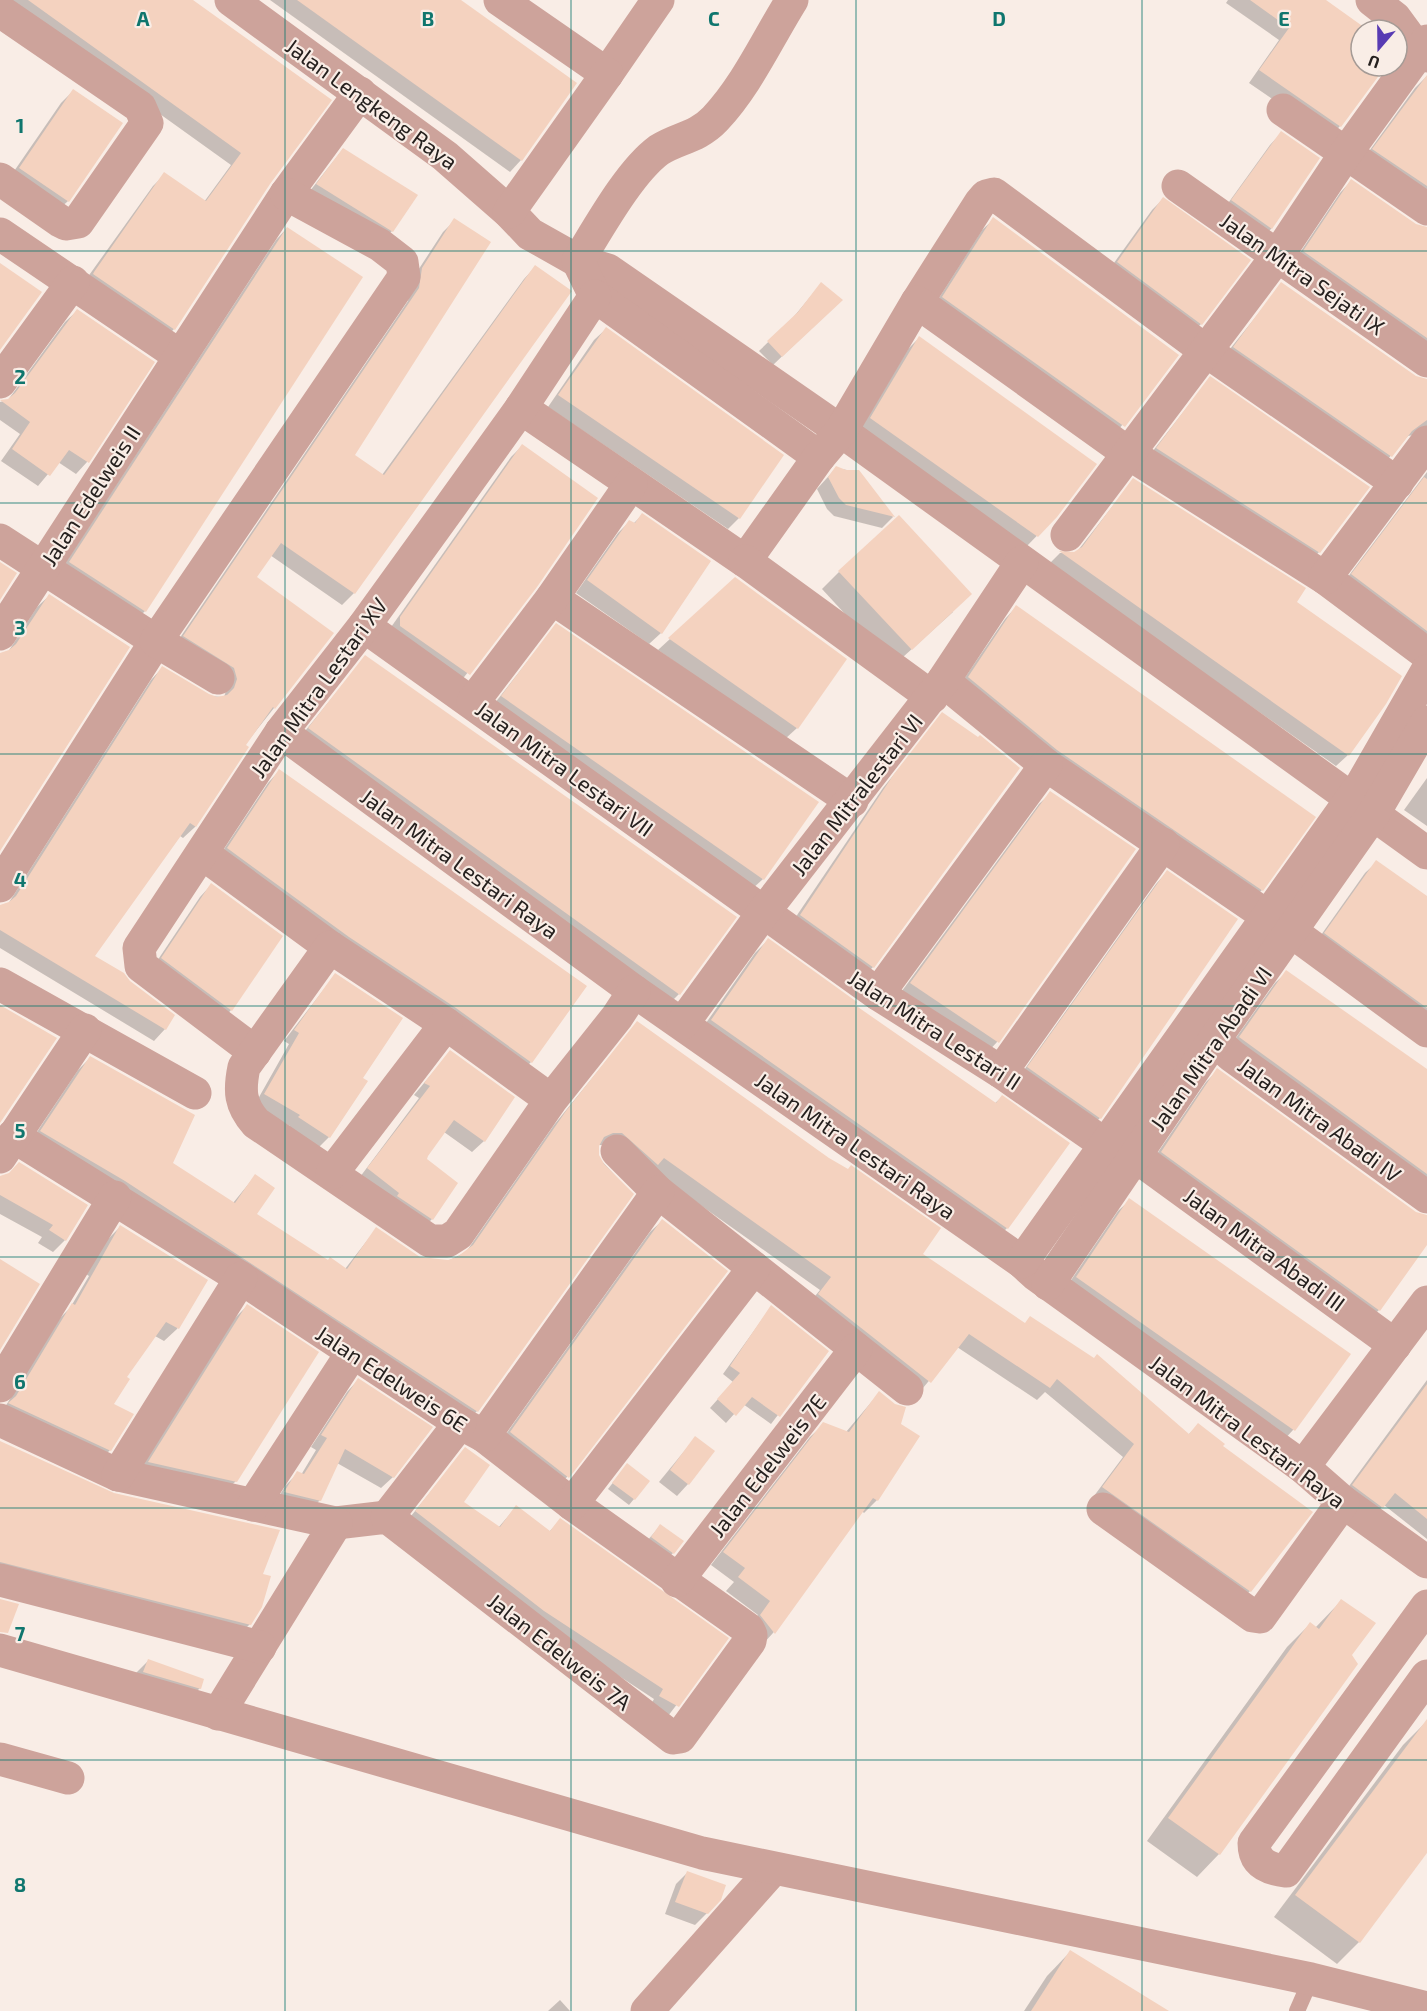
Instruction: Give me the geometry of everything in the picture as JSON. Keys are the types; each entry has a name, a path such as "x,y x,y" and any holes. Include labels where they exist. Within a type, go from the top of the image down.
{"street":[{"name":"Jalan Lengkeng Raya","path":"231,0 446,156 542,239"},
{"path":"500,0 607,74"},
{"path":"542,239 607,74 658,0"},
{"path":"542,239 634,177 660,150 688,139 713,122 736,95 792,0"},
{"path":"0,11 140,107 147,123 78,222 66,224 60,221 0,179"},
{"path":"1066,535 1278,255 1346,153 1410,28"},
{"name":"Jalan Edelweis II","path":"0,634 286,194 360,93"},
{"path":"1283,110 1427,209"},
{"name":"Jalan Mitra Sejati IX","path":"1178,186 1427,361"},
{"path":"0,886 156,641 404,278 402,262 380,244 286,194"},
{"path":"745,561 819,457 841,432 917,302 980,203 986,196 994,194 1206,351 1397,483"},
{"path":"0,234 180,356"},
{"path":"542,239 595,296 819,457"},
{"path":"542,239 608,270 841,432 1427,853"},
{"path":"0,382 73,282"},
{"name":"Jalan Mitra Lestari XV","path":"255,1052 141,966 138,956 139,948 203,854 281,732 364,626 520,408 595,296"},
{"path":"917,302 1128,453 1325,578 1427,654"},
{"path":"520,408 938,689 1280,924 1427,1031"},
{"path":"1325,578 1427,442"},
{"path":"472,702 552,598 631,484"},
{"path":"0,540 42,569 218,678"},
{"name":"Jalan Mitralestari VI","path":"683,1023 763,913 938,689 1022,562"},
{"path":"552,598 852,801"},
{"name":"Jalan Mitra Lestari VII","path":"364,626 724,882 763,913"},
{"path":"1363,805 1427,671"},
{"path":"1022,1262 1120,1151 1363,805 1427,722"},
{"name":"Jalan Mitra Lestari Raya","path":"281,732 634,991 683,1023 1022,1262 1048,1284 1303,1467 1343,1502 1427,1562"},
{"path":"878,994 1046,765"},
{"path":"1001,1072 1163,844"},
{"path":"203,854 330,947 446,1024 551,1100"},
{"name":"Jalan Mitra Lestari II","path":"763,913 878,994 1120,1151"},
{"name":"Jalan Mitra Abadi VI","path":"1048,1284 1120,1151 1214,1040 1280,924"},
{"path":"330,947 244,1067 240,1089 244,1109 256,1123 430,1241 447,1241 458,1234 551,1100 617,1017 634,991"},
{"path":"0,984 195,1093"},
{"path":"332,1173 446,1024"},
{"path":"6,1146 85,1030"},
{"name":"Jalan Mitra Abadi IV","path":"1214,1040 1232,1056 1427,1197"},
{"name":"Jalan Edelweis 6E","path":"6,1146 115,1197 472,1430 677,1581 748,1629 751,1635 750,1641"},
{"path":"617,1151 658,1192 907,1389"},
{"name":"Jalan Mitra Abadi III","path":"1120,1151 1395,1345"},
{"path":"0,1420 118,1475 336,1523 387,1517 472,1430 658,1192"},
{"path":"0,1386 115,1197"},
{"path":"572,1504 754,1268"},
{"path":"118,1475 241,1278"},
{"path":"1303,1467 1427,1302"},
{"name":"Jalan Edelweis 7E","path":"677,1581 856,1349"},
{"path":"253,1505 352,1353"},
{"path":"1103,1509 1253,1616 1260,1617 1343,1502"},
{"name":"Jalan Edelweis 7A","path":"387,1517 673,1738 680,1737 750,1641"},
{"path":"218,1714 336,1523"},
{"path":"0,1580 260,1647"},
{"path":"1427,1606 1254,1843 1254,1854 1262,1864 1286,1871 1427,1676"},
{"path":"0,1650 702,1853 1311,1979 1427,2008"},
{"path":"0,1759 68,1778"},
{"path":"647,2011 774,1869"}],"lane":[{"path":"1297,2011 1311,1979"}],"building":[{"path":"28,0 193,0 332,100 270,184 175,330 93,274 164,172 206,201 241,153"},
{"path":"297,0 461,0 577,83 522,161"},
{"path":"1250,0 1326,0 1351,18 1349,18 1349,78 1377,78 1341,127 1259,70 1289,28"},
{"path":"1427,75 1427,186 1372,149"},
{"path":"73,89 123,123 69,202 19,168"},
{"path":"1281,131 1320,158 1272,229 1231,200"},
{"path":"343,148 418,195 393,232 316,184"},
{"path":"1351,179 1416,224 1427,227 1427,338 1303,251"},
{"path":"1163,197 1251,260 1202,325 1117,262"},
{"path":"993,217 1179,355 1125,427 942,297"},
{"path":"454,218 491,242 355,455 384,475 535,265 572,291 355,594 281,543 257,577 334,633 275,709 273,707 246,745 249,747 196,827 190,823 95,956 124,973 130,981 175,1015 166,1030 0,930 0,905 16,896 162,666 217,697 227,695 234,688 237,679 234,668 183,636 419,288 422,268"},
{"path":"287,227 363,277 146,612 69,562"},
{"path":"0,263 42,292 0,350"},
{"path":"821,282 843,300 782,357 767,341 798,312"},
{"path":"1281,282 1416,376 1427,379 1427,420 1412,431 1392,457 1233,347"},
{"path":"77,309 155,362 89,463 69,450 50,476 12,449 30,422 0,400 8,399 15,393"},
{"path":"606,327 784,455 740,519 558,395"},
{"path":"919,336 1097,464 1057,517 1038,537 870,418"},
{"path":"1210,376 1370,487 1320,553 1156,448"},
{"path":"522,444 598,498 537,587 470,675 400,626 400,617"},
{"path":"836,466 846,470 859,470 895,517 846,505 839,498 828,477"},
{"path":"1424,477 1427,479 1427,631 1351,574"},
{"path":"1133,478 1306,588 1297,602 1402,676 1386,704 1349,756 1059,551 1074,552 1082,547"},
{"path":"642,513 711,561 662,634 587,580 629,520 635,523"},
{"path":"899,515 972,594 912,650 838,571"},
{"path":"0,562 17,573 0,600"},
{"path":"735,577 847,659 798,729 668,638"},
{"path":"49,594 130,647 0,851 0,653 16,644"},
{"path":"1016,605 1316,817 1263,891 1057,750 968,677"},
{"path":"556,623 819,802 764,880 501,696"},
{"path":"365,655 737,917 680,995 308,728"},
{"path":"942,712 978,737 980,735 1020,768 874,968 800,915 894,774"},
{"path":"279,769 587,986 532,1063 456,1008 349,937 227,848"},
{"path":"1050,791 1136,849 999,1043 910,983"},
{"path":"1376,860 1427,896 1427,1008 1324,933"},
{"path":"1167,870 1238,919 1101,1119 1027,1067"},
{"path":"211,883 283,936 232,1011 161,958"},
{"path":"768,938 857,1002 855,1005 996,1103 1002,1095 1070,1143 1008,1229 711,1020"},
{"path":"1286,970 1427,1069 1427,1174 1239,1037"},
{"path":"335,973 403,1018 363,1078 368,1081 330,1138 298,1117 300,1115 264,1094 299,1033 294,1030"},
{"path":"0,1005 57,1038 0,1123"},
{"path":"637,1021 829,1158 848,1169 851,1165 941,1228 923,1254 1025,1323 1030,1316 1094,1358 1097,1354 1189,1434 1198,1423 1225,1444 1223,1446 1313,1512 1251,1592 1102,1487 1134,1444 1057,1379 1050,1388 969,1334 931,1383 818,1294 831,1277 664,1158 658,1165 622,1133 613,1133 604,1137 599,1146 599,1155 604,1164 634,1194 478,1412 125,1181 40,1131 90,1056 195,1115 173,1163 235,1203 255,1174 275,1188 257,1214 328,1260 330,1257 347,1269 376,1227 420,1257 448,1260 457,1257 473,1245 566,1111"},
{"path":"450,1050 515,1097 485,1142 454,1120 428,1156 427,1159 458,1183 433,1220 397,1196 399,1193 367,1168 430,1086 424,1083"},
{"path":"1217,1068 1416,1212 1427,1215 1427,1245 1380,1311 1161,1152"},
{"path":"19,1162 88,1205 66,1241 49,1230 53,1225 0,1195 0,1176 9,1173"},
{"path":"1129,1198 1351,1354 1295,1431 1076,1277"},
{"path":"662,1219 728,1271 569,1478 510,1432"},
{"path":"120,1225 208,1280 179,1329 166,1322 127,1377 130,1379 114,1404 134,1414 111,1451 8,1403 16,1396 72,1303 75,1305"},
{"path":"0,1259 40,1284 0,1350"},
{"path":"247,1304 319,1352 237,1482 148,1462"},
{"path":"771,1305 829,1351 780,1417 752,1397 736,1416 717,1399 740,1373 730,1366"},
{"path":"358,1378 433,1427 394,1478 345,1449 321,1501 284,1492 297,1471 304,1474 327,1438 321,1435"},
{"path":"1427,1384 1427,1519 1395,1493 1383,1508 1352,1485"},
{"path":"879,1391 895,1404 906,1407 901,1424 920,1436 878,1501 873,1498 775,1634 760,1615 770,1601 738,1577 745,1568 723,1552 823,1422 849,1432"},
{"path":"695,1436 715,1451 689,1485 670,1470"},
{"path":"0,1441 114,1493 280,1530 263,1574 271,1576 262,1607 251,1625 0,1562"},
{"path":"465,1447 490,1465 464,1502 500,1527 516,1505 550,1531 560,1518 729,1638 679,1707 659,1696 663,1689 544,1611 415,1511"},
{"path":"627,1463 650,1481 635,1500 612,1483"},
{"path":"660,1524 684,1541 674,1554 651,1537"},
{"path":"0,1599 19,1604 8,1633 0,1632"},
{"path":"1341,1599 1376,1623 1352,1655 1358,1664 1220,1855 1168,1818 1310,1622 1319,1629"},
{"path":"148,1659 204,1679 201,1689 143,1672"},
{"path":"1427,1719 1427,1853 1360,1943 1295,1895"},
{"path":"687,1871 726,1885 721,1900 708,1914 675,1902"},
{"path":"1070,1950 1169,2011 1031,2011"}]}
